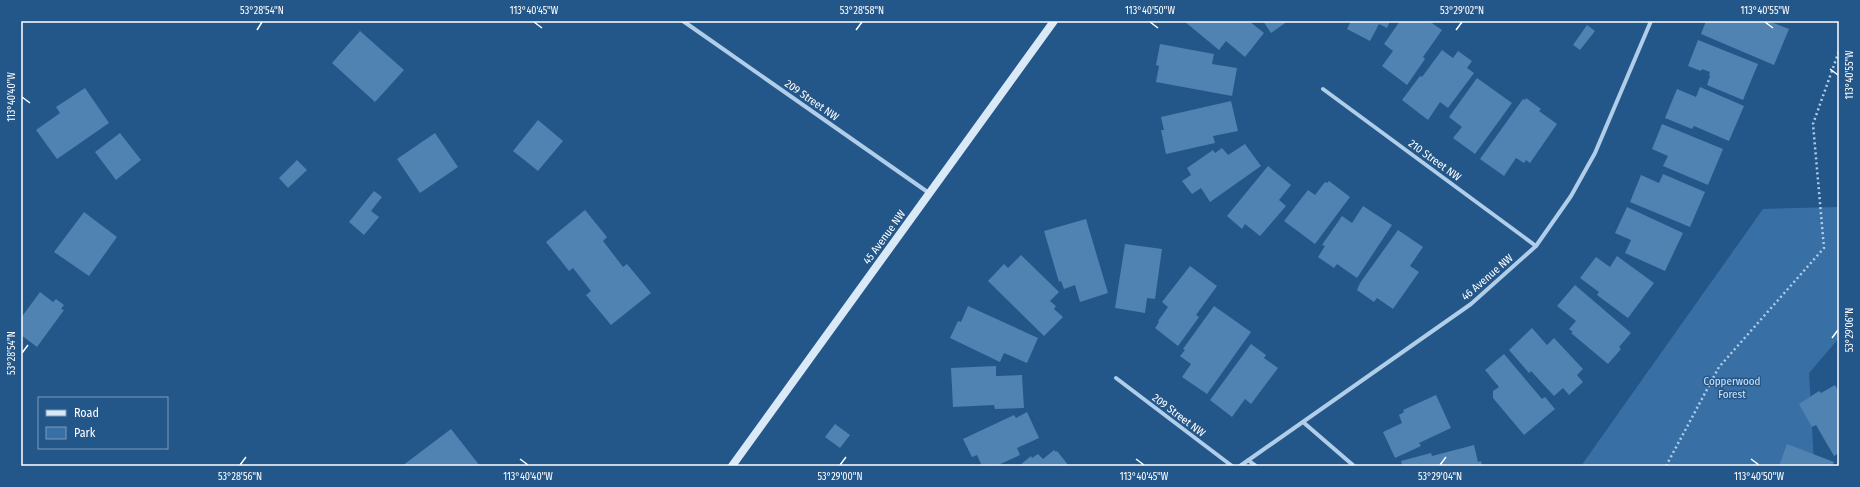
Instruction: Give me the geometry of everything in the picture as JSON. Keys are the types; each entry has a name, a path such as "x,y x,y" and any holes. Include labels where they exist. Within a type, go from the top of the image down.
{"street":[{"name":"209 Street NW","path":"684,21 930,193"},
{"name":"45 Avenue NW","path":"732,466 1054,21"},
{"name":"46 Avenue NW","path":"1240,466 1471,304 1536,246 1571,196 1595,153 1651,21"},
{"name":"210 Street NW","path":"1322,89 1536,246"},
{"name":"209 Street NW","path":"1116,378 1232,466"},
{"path":"1303,422 1354,466"},
{"path":"1248,460 1256,466"}],"path":[{"path":"1666,466 1719,367 1824,248 1813,124 1839,51"}],"green space":[{"name":"Copperwood Forest","path":"1839,207 1839,338 1809,373 1814,464 1811,466 1581,466 1763,209"}],"building":[{"path":"1184,21 1249,21 1264,33 1245,57 1226,41 1219,50"},
{"path":"1263,21 1288,21 1271,33"},
{"path":"1351,21 1390,21 1387,28 1379,24 1370,41 1347,29"},
{"path":"1400,21 1429,21 1442,30 1423,57 1425,59 1407,85 1382,66 1393,51 1384,44"},
{"path":"1706,21 1768,21 1789,29 1774,65 1701,34"},
{"path":"1587,25 1595,31 1580,50 1573,45"},
{"path":"360,31 404,70 375,102 332,63"},
{"path":"1698,40 1758,64 1743,100 1707,85 1710,72 1702,69 1701,71 1688,66"},
{"path":"1160,44 1214,54 1212,64 1237,68 1232,96 1156,82 1159,66 1156,65"},
{"path":"1442,50 1453,58 1458,51 1472,61 1467,68 1474,73 1448,108 1440,102 1428,120 1402,100 1420,76 1422,77"},
{"path":"1477,78 1512,103 1475,154 1453,138 1462,127 1449,117"},
{"path":"1700,87 1744,106 1729,141 1694,126 1692,129 1665,118 1677,89 1696,97"},
{"path":"85,88 109,123 57,159 36,130 60,113 56,107"},
{"path":"1526,98 1541,109 1539,111 1557,124 1530,163 1526,160 1524,163 1516,158 1504,176 1480,159 1523,99 1525,100"},
{"path":"1231,101 1238,131 1213,136 1215,143 1166,154 1161,130 1164,130 1161,117"},
{"path":"538,120 563,141 538,171 513,151"},
{"path":"1662,124 1723,149 1708,185 1663,166 1668,156 1652,149"},
{"path":"120,133 141,160 116,180 95,152"},
{"path":"435,133 458,167 420,193 397,159"},
{"path":"1245,144 1261,166 1210,202 1201,188 1192,194 1182,181 1191,175 1187,168 1213,150 1215,153 1222,148 1228,155"},
{"path":"297,160 307,170 288,188 279,178"},
{"path":"1268,166 1291,185 1279,200 1286,206 1260,236 1245,224 1242,229 1227,216"},
{"path":"1663,174 1705,192 1690,227 1630,202 1641,175 1659,183"},
{"path":"1329,181 1350,197 1315,244 1284,221 1308,190 1315,195 1325,182 1327,183"},
{"path":"374,191 382,197 371,211 379,217 364,235 349,222"},
{"path":"1363,206 1392,225 1357,278 1337,264 1334,268 1318,257 1325,246 1322,245 1342,216 1352,223"},
{"path":"1627,207 1683,233 1665,271 1625,253 1631,240 1615,233"},
{"path":"585,210 607,237 603,241 623,267 627,264 651,293 611,325 586,295 591,291 573,268 569,271 546,242"},
{"path":"84,212 117,237 89,276 54,252"},
{"path":"1086,219 1108,293 1080,302 1075,285 1064,289 1061,281 1059,282 1044,231"},
{"path":"1398,230 1423,247 1410,266 1419,272 1393,309 1377,298 1374,302 1357,290 1360,283"},
{"path":"1125,244 1162,249 1155,299 1147,298 1145,313 1115,308"},
{"path":"1021,255 1059,292 1050,301 1056,306 1054,309 1063,317 1044,336 988,281 1004,264 1008,268"},
{"path":"1617,256 1654,283 1628,318 1597,295 1599,292 1580,278 1596,257 1610,267"},
{"path":"1190,266 1217,286 1196,315 1199,317 1178,346 1155,328 1168,307 1162,302"},
{"path":"1575,285 1631,333 1619,347 1621,349 1608,364 1571,333 1573,332 1569,329 1576,321 1557,306"},
{"path":"40,292 53,302 56,299 64,305 61,309 64,310 37,347 21,335 21,318"},
{"path":"968,306 1038,338 1027,363 1004,353 1000,362 950,338 958,321 961,322"},
{"path":"1214,306 1251,332 1207,394 1182,377 1191,364 1180,356 1185,350 1183,349"},
{"path":"1532,328 1547,345 1554,338 1583,369 1577,375 1583,382 1569,395 1563,388 1554,396 1531,371 1529,373 1509,350"},
{"path":"1251,344 1266,355 1264,358 1278,368 1251,404 1245,399 1232,417 1210,400"},
{"path":"1504,354 1542,399 1545,397 1555,409 1524,435 1493,398 1493,391 1499,387 1485,370"},
{"path":"996,366 996,376 1022,375 1024,408 995,409 994,405 953,407 951,368"},
{"path":"1835,385 1839,392 1839,453 1834,456 1816,425 1812,427 1799,404 1819,391 1821,393"},
{"path":"1436,395 1451,428 1419,443 1421,446 1395,458 1383,432 1402,423 1399,415 1404,412 1403,410"},
{"path":"1027,412 1039,438 1017,448 1020,455 996,466 982,466 977,455 972,457 963,439 1014,415 1016,418"},
{"path":"835,424 850,435 840,448 825,437"},
{"path":"451,429 480,466 402,466"},
{"path":"1787,444 1834,462 1832,466 1779,466"},
{"path":"1474,445 1478,462 1481,461 1482,466 1402,466 1401,461 1431,453 1432,456"},
{"path":"1054,450 1056,452 1057,451 1069,466 1019,466 1031,456 1032,458 1038,454 1043,459"}]}
